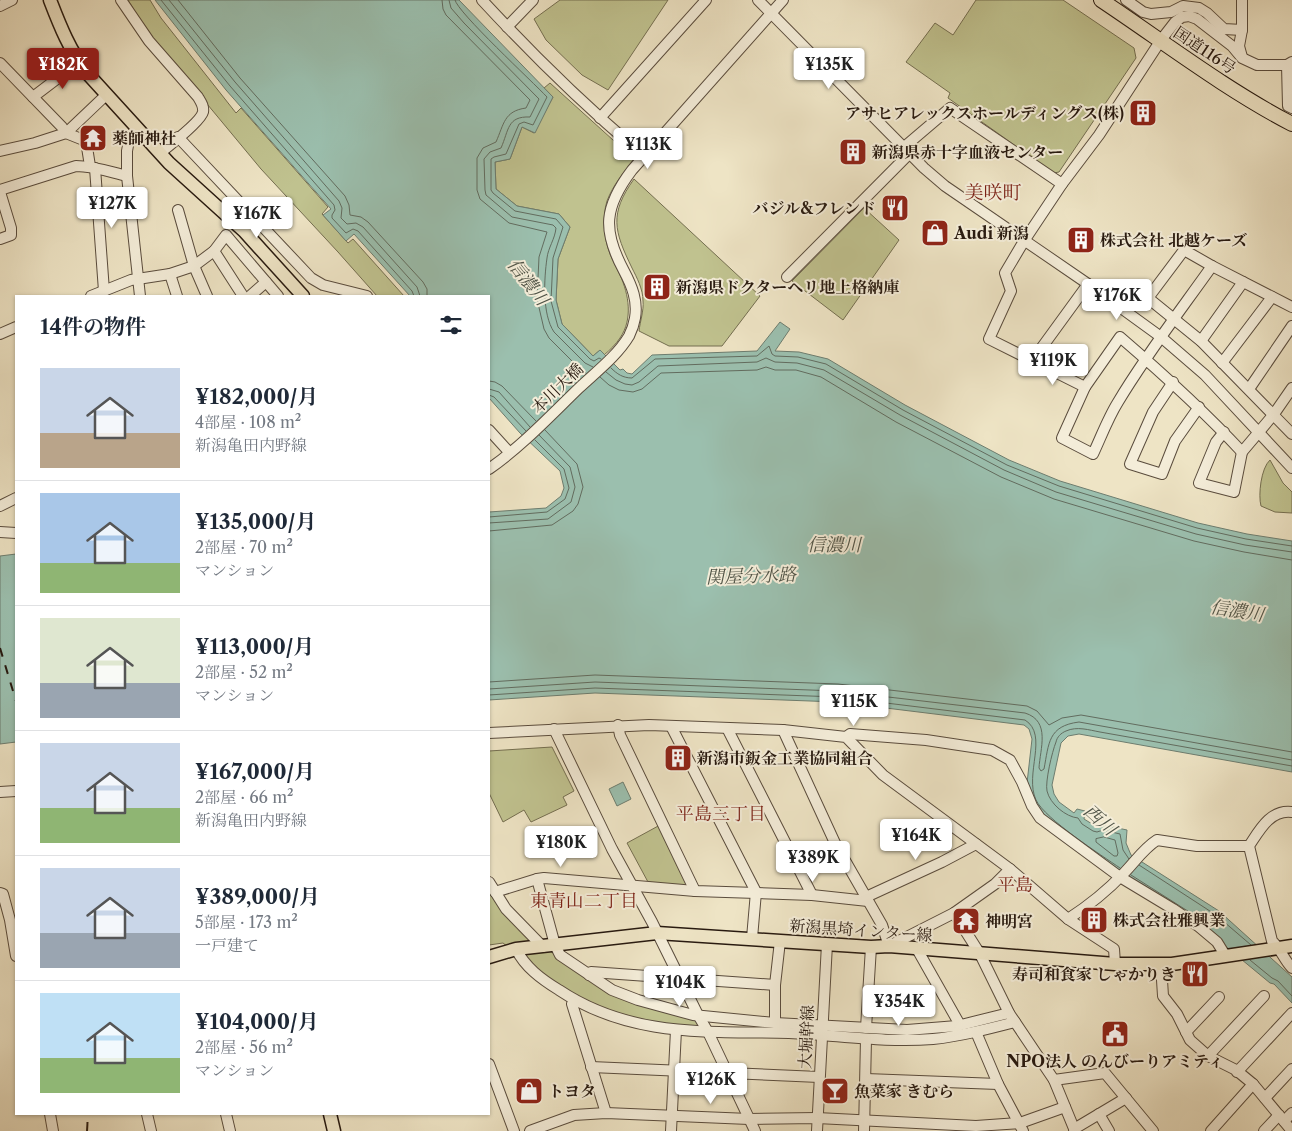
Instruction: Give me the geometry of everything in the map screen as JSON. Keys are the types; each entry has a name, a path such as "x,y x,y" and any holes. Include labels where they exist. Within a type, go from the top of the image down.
{"highway":[{"name":"国道116号","path":"1101,0 1227,86 1268,112 1292,124"}],"main road":[{"path":"50,0 66,40 79,62 106,95 160,153 244,231 301,295"},
{"name":"新潟黒埼インター線","path":"490,957 516,949 657,933 871,947 889,946 1115,964 1172,964 1292,946"},
{"path":"490,952 502,954"},
{"path":"330,1115 334,1131"}],"street":[{"path":"0,6 12,0"},
{"path":"121,0 149,41 198,97 203,106 203,111 198,120 160,153"},
{"path":"482,0 600,118 636,150"},
{"path":"507,27 533,0"},
{"path":"600,118 706,0"},
{"path":"758,0 906,151 945,186 1088,284 1161,337 1205,375 1292,468"},
{"name":"本川大橋","path":"490,468 523,441 611,357 628,337 636,311 632,287 610,239 609,215 617,192 632,170 783,0"},
{"path":"1126,0 1143,12 1151,14 1171,12 1184,3 1208,13 1224,29 1242,30"},
{"path":"1242,0 1240,46 1242,58"},
{"path":"1085,387 989,339 1011,291 1005,273 1062,184 1099,135 1161,40 1175,22 1182,17 1189,16 1198,19 1232,46 1242,58 1257,65 1290,63 1291,104"},
{"path":"33,97 79,62"},
{"path":"0,63 66,132 86,141 92,167 107,292 138,278 170,274 194,266 214,251 226,235 277,295"},
{"path":"0,151 35,143 66,132 106,95"},
{"path":"787,277 906,151 950,108 1062,184"},
{"path":"138,130 132,136 127,146 127,176 140,295"},
{"path":"178,137 312,278 323,285 363,295"},
{"path":"0,239 11,235 11,228 0,191 76,166 92,167 127,176"},
{"path":"178,210 194,266 207,295"},
{"path":"1292,307 1184,250 1148,298 1201,341 1292,434"},
{"path":"214,251 242,295"},
{"path":"1212,266 1161,337 1146,359 1118,403 1093,454 1062,438 1085,387 1120,338 1146,359 1173,382 1242,452"},
{"path":"170,274 177,295"},
{"path":"251,295 266,282"},
{"path":"1201,341 1243,282"},
{"path":"1032,361 1088,284"},
{"path":"1222,363 1272,297"},
{"path":"1249,390 1292,326"},
{"path":"0,334 15,327"},
{"path":"1173,382 1153,412 1130,464 1162,474 1175,441 1199,408"},
{"path":"1224,432 1216,442 1199,483 1234,492 1242,452 1274,414 1292,388"},
{"path":"490,431 509,452"},
{"path":"0,506 15,498"},
{"path":"0,532 15,532"},
{"path":"618,725 620,735 695,890"},
{"path":"490,733 618,725 671,726 783,730 846,737 850,734 926,740 992,750 1010,760 1032,806 1040,818 1198,926 1217,942 1228,955"},
{"path":"671,726 756,892 752,938"},
{"path":"554,728 603,831 708,1032 755,1131"},
{"path":"727,728 812,895"},
{"path":"783,730 835,842 882,925 889,946 954,913 995,884 1010,869"},
{"path":"846,737 883,775 1010,869 1068,919 1114,949 1115,964"},
{"path":"0,792 15,791"},
{"path":"1292,812 1286,811 1274,816 1263,824 1250,846 1272,941 1284,960 1292,968"},
{"path":"1068,919 1090,904 1122,875 1140,853 1157,840 1197,846 1250,846"},
{"path":"495,892 538,879 867,899 976,844"},
{"path":"538,879 549,946"},
{"path":"490,884 506,909 518,923 560,955 612,990 638,1000 698,1015 775,1023 866,1039 923,1039 976,1032 1012,1017"},
{"path":"0,893 3,894 6,903 15,951"},
{"path":"954,913 980,954 1012,1017 1054,1080 1075,1130 1126,1098"},
{"path":"775,1023 775,986 780,941"},
{"name":"大堀幹線","path":"817,1131 827,944"},
{"path":"866,1028 871,947"},
{"path":"516,949 527,966 550,985 575,1000 618,1019 676,1030 708,1032 866,1028 907,1030 960,1025 1012,1017"},
{"path":"917,949 960,1025"},
{"path":"1161,964 1163,996 1177,1014 1190,1040 1208,1056 1237,1072 1253,1084 1292,1131"},
{"path":"589,975 591,972 775,986"},
{"path":"1208,1056 1264,996"},
{"path":"1186,1032 1219,997"},
{"path":"575,1000 572,1004 606,1114"},
{"path":"1237,1072 1292,1013"},
{"path":"671,1131 676,1030"},
{"path":"976,1032 998,1084 1021,1127"},
{"path":"864,1131 866,1039"},
{"path":"490,1067 514,1131"},
{"path":"591,1067 819,1077"},
{"path":"1265,1098 1292,1069"},
{"path":"1054,1080 1105,1073 1153,1131"},
{"path":"866,1079 998,1084"},
{"path":"1211,1131 1253,1084"},
{"path":"530,1131 574,1115 606,1114 749,1119 817,1118 967,1128 1021,1127 1065,1107"},
{"path":"1264,1131 1281,1118 1292,1113"},
{"path":"1099,1114 1109,1131"},
{"path":"50,1115 53,1131"},
{"path":"147,1115 152,1131"},
{"path":"226,1115 230,1131"}],"green space":[{"path":"128,0 150,0 161,18 236,113 241,108 328,207 322,214 348,243 353,239 403,295 376,295 261,169 149,34"},
{"path":"560,0 668,0 608,90 582,75 546,40 534,19"},
{"path":"976,0 1063,0 1134,48 1136,58 1059,172 1054,173 948,98 950,93 906,62 935,23 953,35"},
{"path":"550,83 634,159 609,195 605,207 604,228 606,242 626,291 628,315 627,323 620,338 604,355 599,351 593,356 562,324 556,300 558,259 570,227 559,214 517,206 496,189 495,162 510,159 522,127 534,133 553,97 544,88"},
{"path":"634,179 760,296 722,346 669,346 639,331 643,308 642,292 621,243 617,223 621,202"},
{"path":"864,208 899,240 843,320 792,281"},
{"path":"1270,460 1283,483 1292,492 1292,513 1275,512 1261,506 1261,482 1264,469"},
{"path":"552,747 574,791 563,797 567,805 531,822 524,810 503,822 490,795 490,751"},
{"path":"660,825 689,887 648,882 627,843"},
{"path":"490,886 529,937 598,983 695,1017 700,1029 657,1026 607,1012 562,989 503,943 490,945"}],"water":[{"name":"信濃川","path":"155,0 459,0 553,97 535,133 522,127 510,159 495,162 496,189 517,206 559,214 570,227 558,259 556,300 562,324 593,356 600,350 620,370 623,369 627,373 632,374 652,355 757,351 780,322 790,329 775,351 799,352 828,359 905,405 1009,460 1060,481 1198,523 1247,534 1292,541 1292,772 1079,734 1068,736 1061,743 1052,785 1054,794 1059,802 1074,813 1077,809 1085,811 1084,819 1097,827 1099,824 1127,830 1126,843 1131,855 1219,911 1292,977 1292,1003 1274,984 1270,983 1207,931 1115,871 1040,815 1027,783 1032,739 1029,729 1024,725 837,702 595,693 490,700 490,512 546,508 561,496 564,488 560,471 520,433 490,399 490,295 409,295 354,234 346,241 323,215 331,209 226,90"},
{"path":"15,554 15,742 0,744 0,556"},
{"path":"623,782 631,799 617,806 609,789"}],"railway":[{"path":"0,648 15,698"},
{"path":"87,1131 88,1115"}],"place":[{"name":"アサヒアレックスホールディングス(株)","path":"1143,113"},
{"name":"薬師神社","path":"93,138"},
{"name":"新潟県赤十字血液センター","path":"853,152"},
{"name":"バジル&フレンド","path":"895,208"},
{"name":"Audi 新潟","path":"935,233"},
{"name":"株式会社 北越ケーズ","path":"1081,240"},
{"name":"新潟県ドクターヘリ地上格納庫","path":"657,287"},
{"name":"新潟市鈑金工業協同組合","path":"678,758"},
{"name":"株式会社雅興業","path":"1094,920"},
{"name":"神明宮","path":"966,921"},
{"name":"寿司和食家 しゃかりき","path":"1195,974"},
{"name":"NPO法人 のんびーりアミティ","path":"1115,1034"},
{"name":"トヨタ","path":"529,1091"},
{"name":"魚菜家 きむら","path":"835,1091"}],"district":[{"name":"美咲町","path":"993,192"},
{"name":"平島三丁目","path":"721,814"},
{"name":"平島","path":"1015,885"},
{"name":"東青山二丁目","path":"584,901"}],"water label":[{"name":"関屋分水路","path":"751,576"},
{"name":"西川","path":"1100,820"}]}
